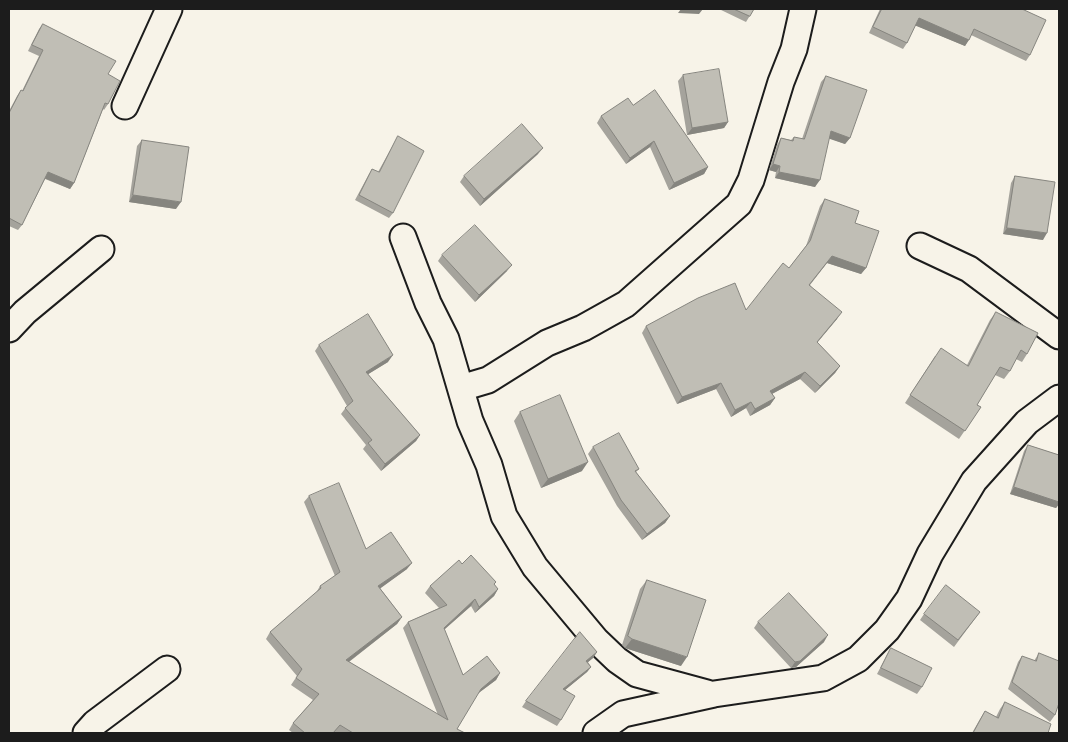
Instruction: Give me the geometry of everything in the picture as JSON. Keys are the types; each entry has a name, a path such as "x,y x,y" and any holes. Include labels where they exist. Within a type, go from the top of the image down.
{"street":[{"path":"125,106 169,9"},
{"path":"460,388 488,380 547,344 583,328 626,304 739,204 751,180 781,82 794,49 803,9"},
{"path":"403,237 428,303 446,339 470,421 489,465 504,516 535,567 596,640 617,660 637,674 675,686 714,694"},
{"path":"920,246 969,269 1059,336"},
{"path":"9,329 25,312 101,249"},
{"path":"596,733 623,714 714,694 823,678 858,659 887,630 909,599 930,554 974,481 1027,422 1059,398"},
{"path":"86,733 95,723 167,669"}],"building":[{"path":"734,9 754,9 750,16"},
{"path":"882,9 1022,9 1046,20 1030,55 974,29 969,40 919,18 907,43 873,27"},
{"path":"43,24 116,61 108,74 120,81 108,104 105,103 74,183 48,172 22,225 9,218 9,113 21,90 23,91 43,50 32,45"},
{"path":"719,69 728,122 692,128 683,75"},
{"path":"826,76 867,90 850,138 831,131 820,180 779,172 780,166 773,164 781,138 793,141 794,137 804,139"},
{"path":"655,90 708,167 674,183 654,141 630,158 601,116 628,98 633,105"},
{"path":"522,124 543,148 484,199 464,176"},
{"path":"398,136 424,151 393,213 359,195 372,169 379,172"},
{"path":"142,140 189,147 181,202 133,195"},
{"path":"1015,176 1055,182 1047,233 1007,228"},
{"path":"825,199 859,211 855,223 879,231 866,268 832,256 809,285 842,312 817,342 840,366 820,386 805,372 770,391 775,398 755,409 751,402 735,410 721,383 682,397 646,326 698,298 735,283 746,310 783,263 789,268 810,241"},
{"path":"475,225 512,265 479,295 442,255"},
{"path":"996,312 1038,333 1027,354 1021,350 1010,371 1000,367 977,405 981,407 965,431 910,395 941,348 968,366"},
{"path":"368,314 393,355 366,372 420,435 385,464 368,443 372,440 345,408 353,401 319,345"},
{"path":"560,395 588,462 548,479 520,412"},
{"path":"619,433 639,469 635,471 670,516 647,534 621,500 593,447"},
{"path":"1028,445 1059,455 1059,502 1014,487"},
{"path":"339,483 366,549 391,532 412,563 378,586 402,617 346,660 448,720 408,622 447,605 430,586 459,560 462,564 471,555 496,582 494,584 498,589 479,607 475,599 444,628 463,675 487,656 500,673 481,689 457,729 465,733 353,733 340,725 333,733 305,733 293,723 319,694 296,678 302,669 270,632 321,588 320,586 340,572 309,496"},
{"path":"647,580 706,600 687,657 628,636"},
{"path":"946,585 980,612 958,640 924,614"},
{"path":"789,593 828,635 800,661 795,662 758,622"},
{"path":"580,632 597,652 586,661 591,667 563,689 575,696 561,720 526,701"},
{"path":"891,648 932,668 922,687 881,668"},
{"path":"1039,653 1059,661 1059,703 1055,715 1012,682 1022,656 1036,661"},
{"path":"1005,702 1051,724 1048,733 973,733 985,711 998,718"}]}
